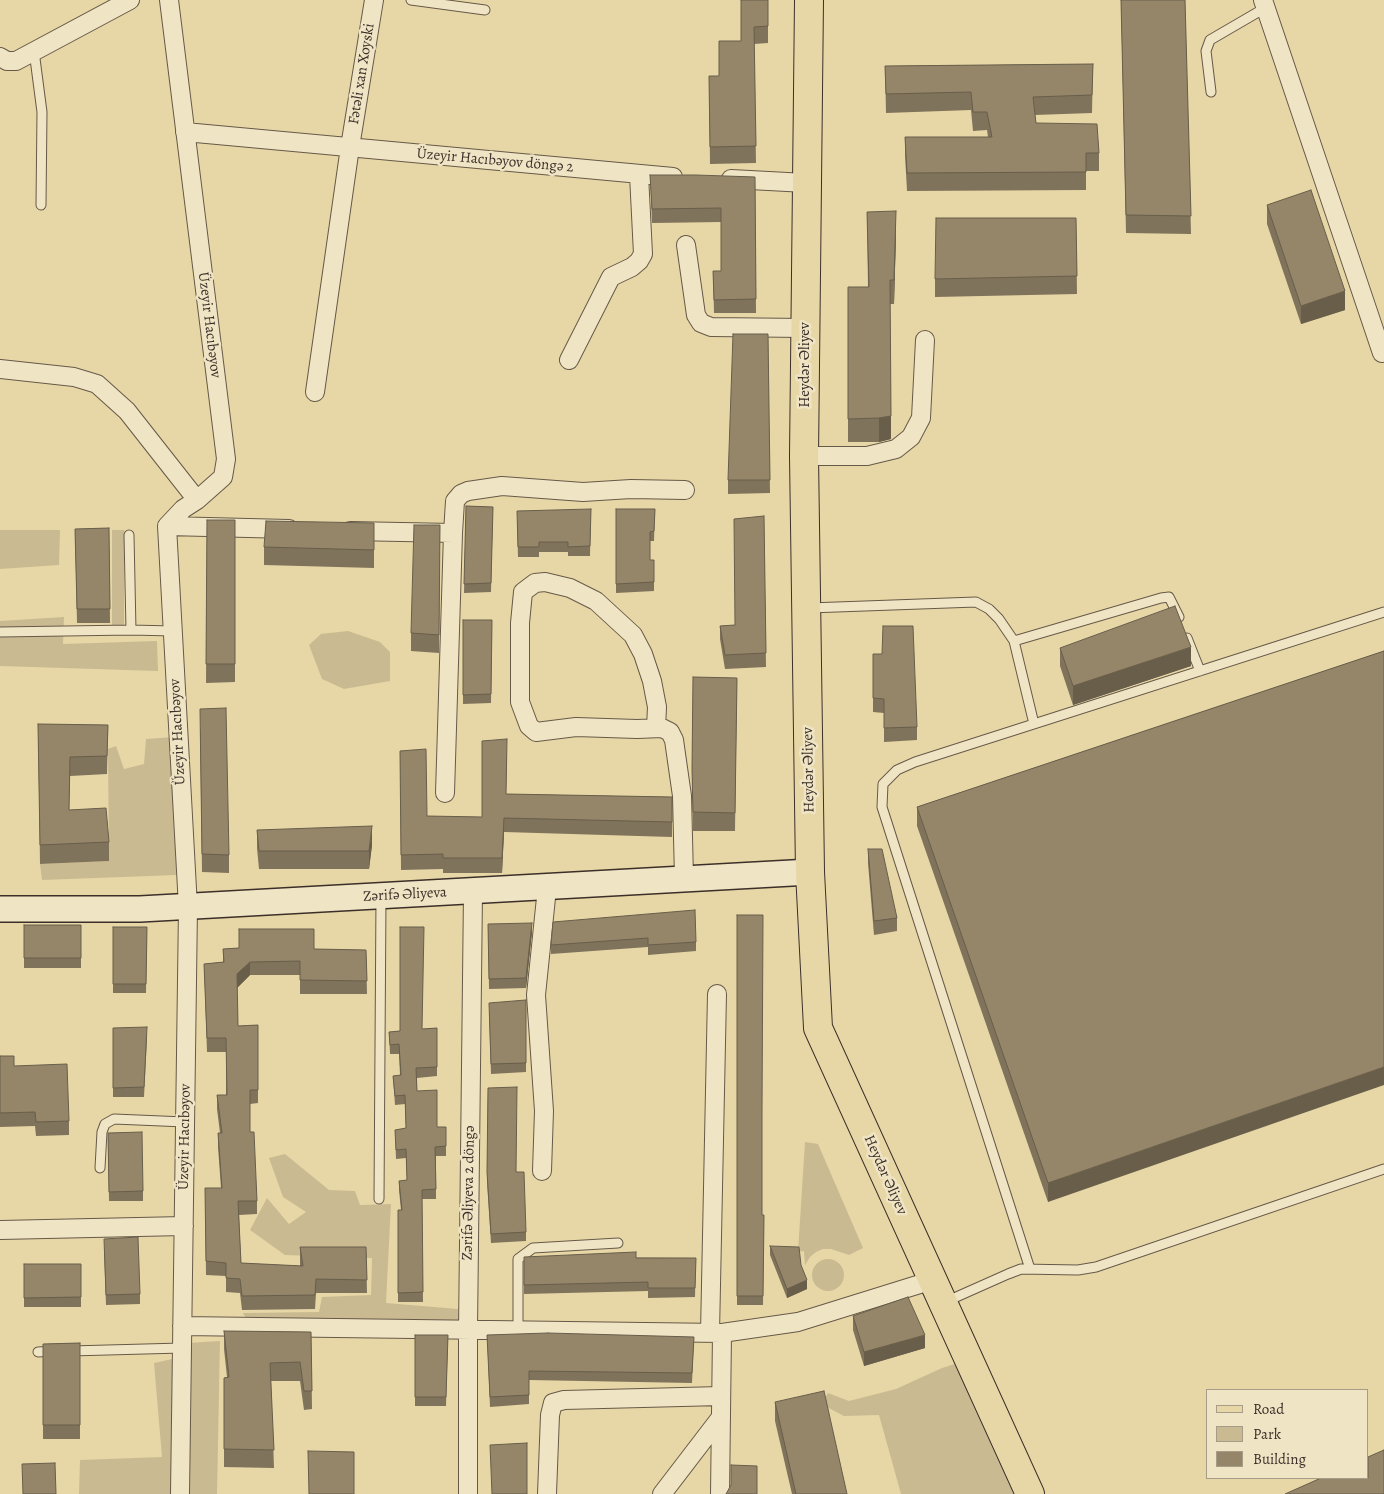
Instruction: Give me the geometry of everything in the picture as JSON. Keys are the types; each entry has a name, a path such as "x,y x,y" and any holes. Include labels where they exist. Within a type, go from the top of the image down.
{"main road":[{"name":"Heydər Əliyev","path":"809,0 804,456 810,872 818,1028 1030,1494"}],"street":[{"path":"0,57 7,61 16,61 130,0"},
{"name":"Üzeyir Hacıbəyov","path":"169,0 226,459 223,477 197,500 183,508 167,526 188,907 180,1494"},
{"name":"Fətəli xan Xoyski","path":"315,392 350,148 374,0"},
{"path":"1264,4 1382,352"},
{"name":"Üzeyir Hacıbəyov döngə 2","path":"185,132 639,175 693,178"},
{"path":"569,360 611,277 632,267 643,254 639,175"},
{"path":"712,179 806,183"},
{"path":"686,245 696,315 702,323 711,327 805,328"},
{"path":"804,456 867,456 896,449 911,436 921,418 924,340"},
{"path":"0,369 74,377 97,384 127,411 197,500"},
{"path":"445,792 455,501 461,494 468,491 502,486 583,492 631,488 685,490"},
{"path":"167,526 305,530"},
{"path":"335,530 453,533"},
{"path":"656,728 657,707 652,680 643,654 633,635 596,601 570,588 545,582 535,582 523,592 520,623 520,702 529,726 536,732 576,727 637,729 662,728 670,732 674,740 682,796 684,878"},
{"name":"Zərifə Əliyeva","path":"0,909 188,907 810,872"},
{"path":"542,1172 544,1112 536,995 547,888"},
{"name":"Zərifə Əliyeva 2 döngə","path":"468,1494 473,892"},
{"path":"717,994 716,1333 721,1396 720,1494"},
{"path":"0,1230 184,1226"},
{"path":"182,1326 716,1333 798,1322 938,1291"},
{"path":"547,1494 550,1414 553,1403 564,1400 721,1396"},
{"path":"662,1494 721,1418"}],"lane":[{"path":"411,0 485,10"},
{"path":"1211,92 1206,51 1210,40 1264,4"},
{"path":"34,51 42,112 41,205"},
{"path":"129,535 130,630"},
{"path":"1014,641 1152,600 1169,597 1174,604 1200,671"},
{"path":"806,608 976,602 989,609 999,619 1014,641 1034,724"},
{"path":"1030,1269 882,807 883,784 897,770 915,762 1384,612"},
{"path":"0,632 172,631"},
{"path":"378,1199 381,896"},
{"path":"100,1168 102,1132 105,1124 114,1119 185,1122"},
{"path":"938,1291 1022,1269 1078,1270 1096,1267 1384,1169"},
{"path":"518,1331 518,1259 533,1248 618,1243"},
{"path":"38,1352 182,1348"}],"green space":[{"path":"0,530 60,530 59,565 0,569"},
{"path":"112,530 124,530 124,625 112,626"},
{"path":"64,617 63,644 157,641 158,671 0,666 0,621"},
{"path":"348,631 380,642 390,652 390,681 344,689 322,679 309,645 321,634"},
{"path":"174,737 176,875 42,880 40,864 109,861 108,749 116,746 124,769 144,764 146,739"},
{"path":"805,1142 818,1144 863,1248 849,1255 831,1249 823,1249 810,1257 805,1265 804,1251 798,1252"},
{"path":"285,1154 329,1190 355,1191 360,1205 391,1204 386,1303 458,1309 460,1324 248,1322 243,1313 319,1312 322,1297 371,1295 372,1258 285,1255 250,1230 267,1198 289,1224 306,1212 283,1197 269,1158"},
{"path":"828,1259 839,1264 844,1275 839,1286 828,1291 817,1286 812,1275 817,1264"},
{"path":"220,1341 217,1494 185,1494 187,1343"},
{"path":"177,1358 174,1494 79,1494 80,1460 162,1457 154,1363"},
{"path":"961,1362 1020,1494 901,1494 879,1415 844,1416 821,1404 828,1393 849,1401 896,1389 942,1368"}],"building":[{"path":"741,0 768,0 768,26 754,27 756,146 710,147 709,76 719,76 719,41 741,41"},
{"path":"1121,0 1185,0 1191,216 1126,215"},
{"path":"1093,64 1092,95 1033,97 1036,123 1097,124 1099,153 1086,153 1086,172 907,173 905,137 992,137 987,112 973,112 971,92 886,94 885,66"},
{"path":"650,175 755,177 756,299 714,300 713,271 721,271 721,208 652,209"},
{"path":"1311,190 1345,291 1301,306 1267,205"},
{"path":"896,211 894,280 890,280 891,416 848,419 848,287 869,287 867,212"},
{"path":"936,218 1076,218 1077,276 935,279"},
{"path":"733,334 768,334 770,480 728,480"},
{"path":"466,506 493,507 491,583 464,584"},
{"path":"591,509 590,546 568,547 568,542 539,542 539,547 518,547 517,511"},
{"path":"616,509 655,509 654,531 650,532 650,560 654,560 654,582 616,584"},
{"path":"764,516 766,653 725,655 720,626 735,625 734,519"},
{"path":"207,520 235,520 235,664 206,664"},
{"path":"266,521 374,523 374,550 264,547"},
{"path":"414,525 440,525 439,635 411,633"},
{"path":"109,528 110,609 77,609 75,529"},
{"path":"1175,606 1191,647 1073,686 1060,648"},
{"path":"463,620 492,620 491,694 463,695"},
{"path":"883,626 913,626 917,727 884,728 884,699 873,698 873,654 882,654"},
{"path":"1384,651 1384,1067 1048,1183 917,807"},
{"path":"693,677 737,678 735,813 693,812"},
{"path":"226,708 229,855 202,854 200,709"},
{"path":"38,724 108,725 107,756 70,757 69,810 106,808 109,842 40,845"},
{"path":"507,739 506,794 672,797 672,822 504,818 502,858 443,858 443,854 401,855 400,751 426,749 427,816 482,817 482,741"},
{"path":"372,826 369,851 259,851 257,830"},
{"path":"868,849 882,849 897,918 874,921"},
{"path":"695,910 696,942 648,945 648,938 551,945 553,922"},
{"path":"737,915 763,915 763,1296 737,1296"},
{"path":"532,923 526,978 489,979 488,924"},
{"path":"24,925 81,925 81,958 24,958"},
{"path":"113,927 147,927 146,984 113,984"},
{"path":"400,927 424,927 422,1029 437,1028 437,1067 416,1068 417,1091 437,1090 437,1127 446,1127 446,1146 435,1147 436,1189 422,1190 423,1292 398,1293 398,1210 402,1210 399,1181 407,1180 406,1149 396,1150 395,1130 406,1128 405,1095 395,1096 393,1076 401,1075 399,1044 390,1045 389,1032 400,1031"},
{"path":"239,929 314,929 314,949 366,950 367,981 300,980 300,961 250,962 237,974 238,1026 258,1025 258,1090 250,1090 250,1132 254,1132 257,1201 238,1201 241,1263 303,1266 300,1247 366,1247 367,1280 316,1279 315,1295 242,1296 240,1279 226,1278 226,1263 206,1261 205,1188 222,1188 218,1133 222,1133 217,1095 227,1095 226,1038 207,1038 204,964 224,962 223,949 239,948"},
{"path":"526,1000 526,1063 491,1064 489,1003"},
{"path":"147,1027 144,1087 113,1088 113,1028"},
{"path":"0,1056 14,1056 14,1066 67,1064 69,1121 36,1122 35,1112 0,1113"},
{"path":"517,1087 516,1172 524,1172 526,1232 491,1234 487,1172 488,1088"},
{"path":"142,1132 143,1191 109,1192 108,1133"},
{"path":"138,1237 140,1294 106,1295 104,1239"},
{"path":"770,1246 799,1247 801,1265 807,1280 787,1289"},
{"path":"636,1252 636,1258 696,1258 695,1288 648,1288 648,1282 524,1285 524,1257"},
{"path":"24,1264 81,1264 81,1297 24,1298"},
{"path":"908,1297 925,1335 864,1352 853,1316"},
{"path":"224,1331 311,1332 312,1391 304,1391 300,1362 270,1363 274,1450 224,1449 224,1378 229,1377"},
{"path":"548,1333 694,1337 692,1373 529,1371 529,1395 490,1397 487,1335"},
{"path":"415,1335 448,1335 446,1397 415,1397"},
{"path":"80,1343 80,1425 43,1425 43,1344"},
{"path":"824,1391 847,1494 796,1494 775,1402"},
{"path":"527,1443 527,1494 492,1494 490,1445"},
{"path":"1384,1450 1384,1494 1285,1494 1319,1479 1369,1479 1369,1457"},
{"path":"308,1451 354,1452 354,1494 309,1494"},
{"path":"55,1463 56,1494 23,1494 22,1464"},
{"path":"731,1465 757,1466 757,1494 726,1494 731,1485"}]}
